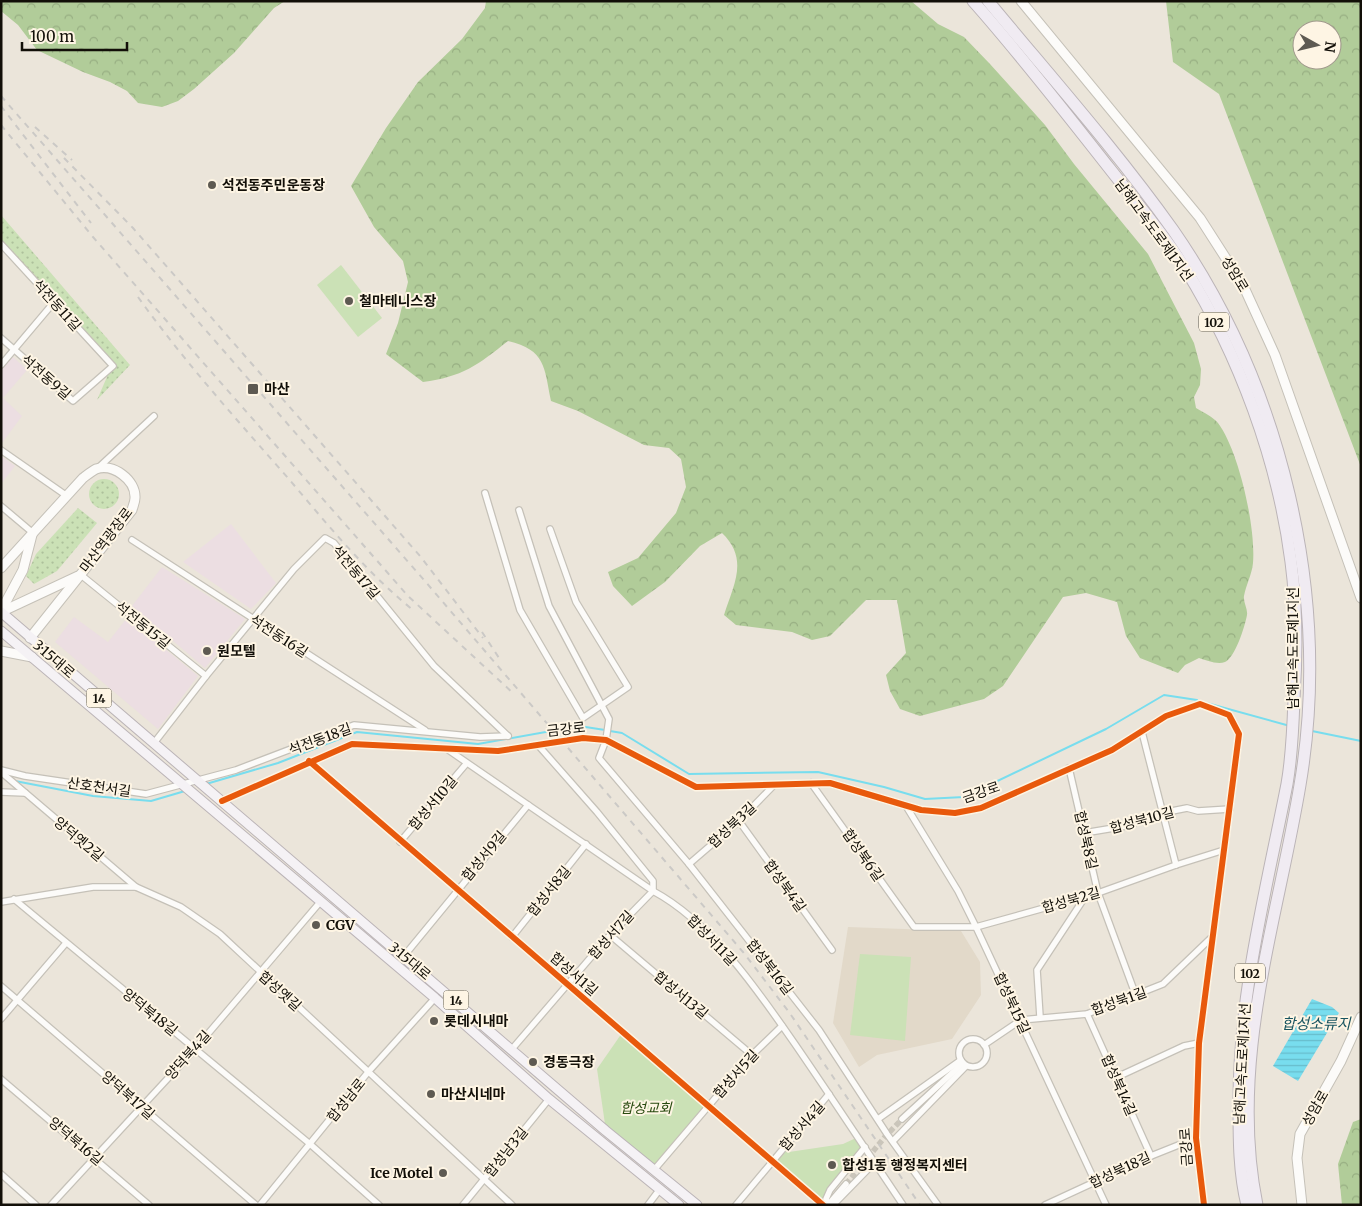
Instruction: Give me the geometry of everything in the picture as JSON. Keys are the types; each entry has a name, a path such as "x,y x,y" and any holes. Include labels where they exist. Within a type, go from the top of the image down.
{"highway":[{"name":"남해고속도로제1지선","path":"973,1 1025,60 1185,268 1226,345 1264,443 1278,495 1291,561 1296,618 1294,710 1292,743 1242,1021 1239,1138 1247,1205"},
{"name":"남해고속도로제1지선","path":"988,1 1074,102 1174,232 1201,276 1246,364 1284,474 1300,550 1308,650 1308,708 1300,784 1258,994 1252,1043 1248,1139 1257,1205"}],"main road":[{"name":"성암로","path":"1021,1 1200,218 1243,285 1275,355 1361,598"},
{"name":"마산역광장로","path":"30,638 132,510 135,497 130,483 119,472 109,468 97,469"},
{"path":"1,568 83,478 97,469"},
{"path":"1,612 22,570 33,533"},
{"path":"1,612 81,575"},
{"name":"3·15대로","path":"1,612 197,781"},
{"name":"3·15대로","path":"1,631 435,998 549,1099 679,1205"},
{"path":"1,651 32,657"},
{"name":"14","path":"197,781 218,798"},
{"name":"3·15대로","path":"218,798 606,1131 697,1205"},
{"name":"성암로","path":"1302,1205 1297,1158 1300,1134 1341,1061 1361,1017"}],"street":[{"name":"석전동11길","path":"1,244 113,366"},
{"path":"1,365 55,301"},
{"name":"석전동9길","path":"1,338 73,401 113,366"},
{"path":"97,469 154,416"},
{"path":"1,450 67,496"},
{"path":"485,493 520,610 583,718 628,687 576,602 550,529"},
{"path":"1,506 33,533"},
{"path":"519,510 549,606 610,718 606,739"},
{"name":"석전동17길","path":"154,743 294,569 325,538 334,543 434,666 508,736"},
{"name":"석전동16길","path":"132,540 427,732"},
{"name":"석전동15길","path":"81,575 206,676"},
{"name":"금강로","path":"218,798 352,744 498,751 583,738 606,739 696,787 830,783 906,806 955,813 981,808 1112,750 1166,716 1200,704 1229,715 1239,734 1198,1043 1196,1138 1204,1205"},
{"name":"석전동18길","path":"197,781 236,770 354,725 480,737 508,736"},
{"path":"1142,732 1176,864"},
{"name":"합성북16길","path":"606,739 599,758 689,864 819,1030 938,1205"},
{"path":"538,745 597,812 653,881 653,891"},
{"name":"합성서11길","path":"447,749 466,764 653,891 668,899 694,920 750,980 830,1094 903,1205"},
{"name":"합성서1길","path":"309,761 400,842 823,1205"},
{"name":"합성서10길","path":"400,842 466,764"},
{"name":"합성북8길","path":"1069,768 1098,893 1136,996"},
{"name":"산호천서길","path":"2,772 146,794 197,781"},
{"name":"양덕옛2길","path":"2,772 136,887"},
{"name":"합성북6길","path":"812,783 914,927"},
{"name":"합성북3길","path":"689,864 739,821 774,785"},
{"path":"1,792 24,792"},
{"name":"합성서9길","path":"404,956 456,889 528,805"},
{"name":"합성북15길","path":"906,806 958,891 1021,1020 1106,1205"},
{"name":"합성북10길","path":"1084,833 1126,826 1187,808 1198,811 1230,809"},
{"name":"합성북4길","path":"739,821 832,950"},
{"name":"합성서8길","path":"512,937 586,844"},
{"name":"합성북2길","path":"914,927 976,927 1098,893 1176,864 1224,850"},
{"name":"합성옛길","path":"1,902 93,887 136,887 182,907 220,934 260,974 370,1071 512,1205"},
{"name":"합성서7길","path":"512,1049 610,935 653,891"},
{"path":"1040,1017 1037,970 1085,897"},
{"name":"양덕북18길","path":"14,899 310,1144 379,1205"},
{"name":"양덕북4길","path":"51,1205 195,1048 321,901"},
{"name":"합성서13길","path":"610,935 752,1055"},
{"name":"합성북1길","path":"984,1045 1021,1020 1087,1014 1163,984 1211,938"},
{"path":"1,1019 66,942"},
{"name":"양덕북17길","path":"1,986 256,1205"},
{"name":"합성남로","path":"260,1205 370,1071 435,998"},
{"name":"합성북14길","path":"1087,1014 1151,1156"},
{"name":"합성서5길","path":"654,1170 752,1055 782,1026"},
{"path":"878,1119 963,1063 977,1067 985,1061 987,1052 984,1045 975,1040 966,1041 960,1048 963,1063"},
{"path":"1115,1078 1184,1046 1198,1043"},
{"path":"902,1119 963,1063"},
{"path":"893,1141 963,1063"},
{"name":"양덕북16길","path":"1,1079 149,1205"},
{"name":"합성서4길","path":"736,1205 830,1094"},
{"name":"합성남3길","path":"463,1205 549,1099"},
{"name":"합성북18길","path":"1044,1205 1151,1156 1196,1138"},
{"path":"828,1205 826,1199 830,1190 865,1147"},
{"path":"828,1205 834,1204 875,1162"},
{"path":"1,1174 36,1205"},
{"path":"828,1205 846,1184"},
{"path":"648,1205 660,1189"}],"shaded area":[{"path":"13,357 27,370 3,398 22,416 2,443 1,370"},
{"path":"1,456 15,466 1,484"},
{"path":"231,524 276,583 251,609 183,562"},
{"path":"162,567 245,619 205,668 132,606"},
{"path":"74,617 108,642 127,618 198,676 158,729 55,642"},
{"path":"848,927 961,931 980,962 981,995 952,1039 877,1055 859,1067 833,1023"}],"green space":[{"path":"1,1 285,1 274,8 234,53 194,89 178,101 162,107 138,103 127,91 110,82 83,72 37,50 18,25 1,11"},
{"path":"486,1 911,1 938,24 964,37 1045,125 1074,164 1148,254 1194,343 1201,369 1200,385 1194,397 1196,408 1211,416 1226,436 1239,470 1252,530 1253,563 1244,596 1247,615 1239,641 1229,659 1219,663 1199,658 1185,665 1178,673 1140,658 1126,636 1117,602 1086,593 1063,597 1003,686 984,699 920,716 900,709 890,691 886,675 906,653 897,600 866,600 830,636 812,640 792,632 736,625 724,615 735,582 737,562 735,552 722,533 700,546 665,582 632,606 613,586 608,572 638,558 676,513 686,487 681,459 669,448 644,445 578,411 551,401 547,379 541,362 530,349 520,345 508,341 469,369 449,377 423,382 386,354 398,323 408,282 403,261 374,227 351,186 386,128 418,82 462,39 485,8"},
{"path":"1166,1 1361,1 1361,467 1219,94 1173,62"},
{"path":"1,215 130,365 97,400 113,363 1,240"},
{"name":"철마테니스장","path":"341,265 382,318 358,337 317,285"},
{"path":"104,479 110,480 118,488 118,500 110,508 104,509 98,508 90,500 89,494 90,488 98,480"},
{"path":"78,508 97,523 57,571 34,584 26,576 36,554"},
{"path":"860,954 911,957 905,1041 850,1035"},
{"name":"합성교회","path":"622,1033 708,1106 654,1170 606,1131 597,1069"},
{"path":"1361,1119 1361,1205 1342,1205 1338,1164 1353,1122"},
{"path":"856,1138 865,1147 830,1190 828,1204 823,1205 772,1161 783,1148 789,1152 843,1144"}],"water":[{"name":"합성소류지","path":"1312,999 1332,1007 1339,1013 1298,1081 1273,1066"}],"waterway":[{"path":"610,731 622,733 689,774 818,772 884,787 925,799 964,797 1106,729 1164,695 1197,700"},
{"path":"1203,702 1290,726"},
{"path":"206,784 278,763 357,732 478,744 579,726 605,730"},
{"path":"1312,731 1361,741"},
{"path":"15,781 93,796 151,801 185,791"}],"tunnel":[{"path":"846,1184 902,1119"}],"railway":[{"path":"1,96 424,580 743,952 789,1012 920,1205"},
{"path":"1,106 91,223"},
{"path":"1,125 93,237 408,596 514,694"},
{"path":"35,127 72,160"},
{"path":"64,158 133,228 420,556 483,638"},
{"path":"138,297 211,389 332,530 379,580 413,610"},
{"path":"482,632 501,661"}],"cycle path":[{"path":"222,801 352,744 498,751 583,738 606,740 696,787 830,783 921,810 955,813 981,808 1112,750 1166,716 1200,704 1229,715 1239,734 1199,1043 1196,1138 1204,1205"},
{"path":"309,761 823,1205"}],"place":[{"name":"석전동주민운동장","path":"212,185"},
{"name":"철마테니스장","path":"349,301"},
{"name":"마산","path":"253,389"},
{"name":"원모텔","path":"207,651"},
{"name":"CGV","path":"316,925"},
{"name":"롯데시내마","path":"434,1021"},
{"name":"경동극장","path":"533,1062"},
{"name":"마산시네마","path":"431,1094"},
{"name":"합성1동 행정복지센터","path":"832,1165"},
{"name":"Ice Motel","path":"443,1173"}]}
